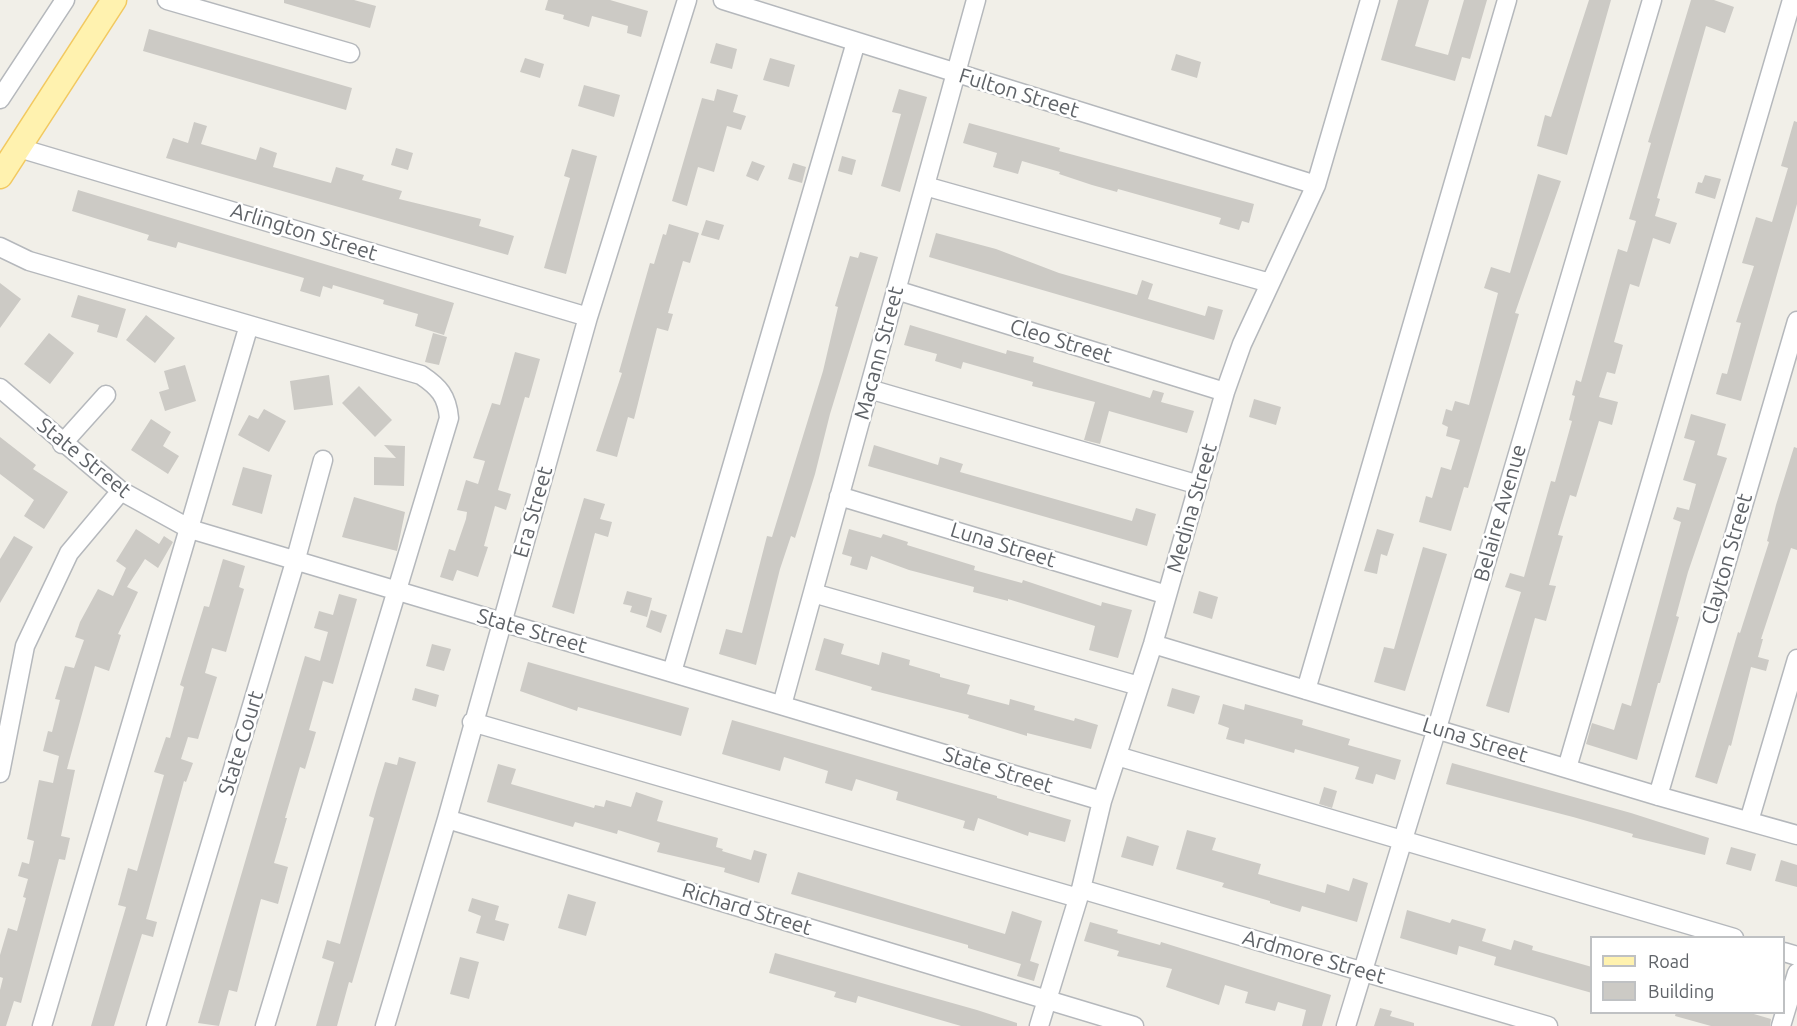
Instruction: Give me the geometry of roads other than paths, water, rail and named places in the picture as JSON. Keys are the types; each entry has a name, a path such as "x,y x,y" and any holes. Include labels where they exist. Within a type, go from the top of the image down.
{"main road":[{"path":"0,176 114,0"}],"street":[{"path":"0,99 65,0"},
{"path":"167,0 350,53"},
{"name":"Era Street","path":"385,1026 447,819 472,723 588,317 687,0"},
{"name":"Fulton Street","path":"723,0 1316,185"},
{"name":"Macann Street","path":"782,705 976,0"},
{"name":"Medina Street","path":"1040,1026 1079,894 1102,801 1153,644 1226,392 1242,344 1316,185 1370,0"},
{"path":"1306,690 1507,0"},
{"name":"Belaire Avenue","path":"1346,1026 1437,728 1652,0"},
{"path":"1567,768 1792,0"},
{"path":"672,672 856,42"},
{"name":"Arlington Street","path":"19,148 588,317"},
{"path":"925,186 1270,283"},
{"path":"0,247 29,261 421,375 438,387 447,401 449,418 265,1026"},
{"name":"Cleo Street","path":"896,290 1226,392"},
{"name":"Clayton Street","path":"1658,796 1797,321"},
{"path":"42,1026 249,325"},
{"name":"State Street","path":"0,388 62,444 121,491 190,529 1102,801"},
{"path":"869,389 1199,485"},
{"path":"62,444 106,395"},
{"name":"State Court","path":"156,1026 295,562 323,460"},
{"path":"0,773 25,646 69,553 121,491"},
{"name":"Luna Street","path":"839,496 1167,595"},
{"path":"813,592 1139,686"},
{"name":"Luna Street","path":"1153,644 1658,796 1797,835"},
{"path":"1749,821 1797,659"},
{"name":"Ardmore Street","path":"472,723 1362,971 1548,1026"},
{"path":"1117,756 1727,936"},
{"name":"Richard Street","path":"447,819 1134,1026"},
{"path":"1782,1026 1797,973"}]}
